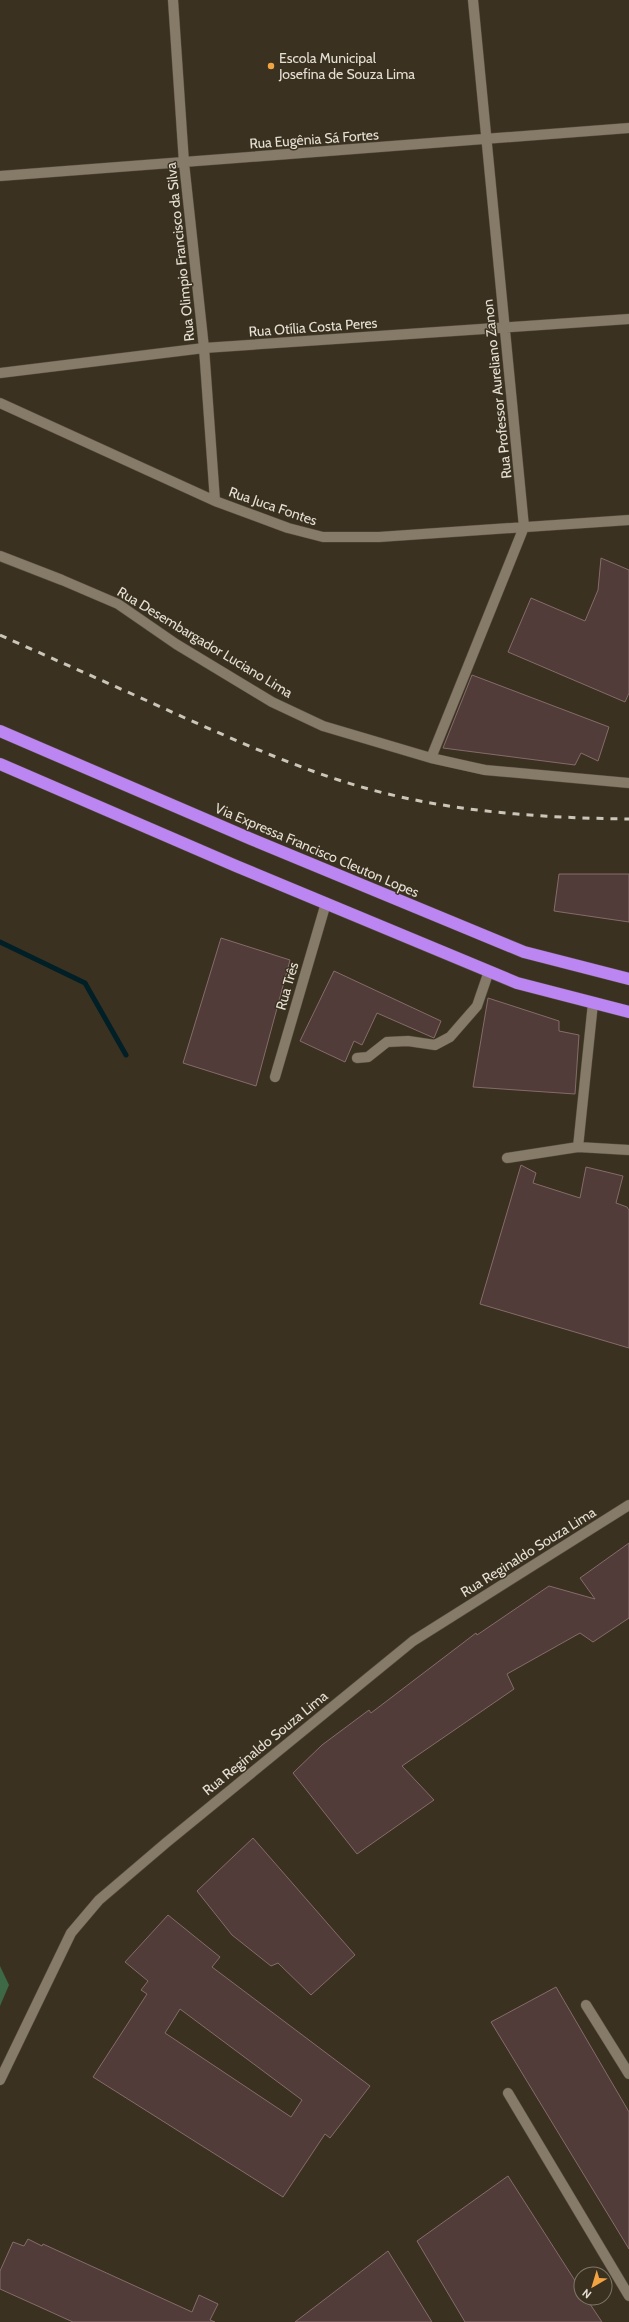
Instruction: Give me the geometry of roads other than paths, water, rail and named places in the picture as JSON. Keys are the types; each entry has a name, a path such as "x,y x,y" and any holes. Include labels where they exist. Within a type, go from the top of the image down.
{"highway":[{"name":"Via Expressa Francisco Cleuton Lopes","path":"0,731 251,840 524,952 629,980"},
{"path":"0,764 517,983 629,1012"}],"street":[{"name":"Rua Olimpio Francisco da Silva","path":"173,0 184,163 204,348 215,501"},
{"name":"Rua Professor Aureliano Zanon","path":"431,758 524,527 473,0"},
{"name":"Rua Eugênia Sá Fortes","path":"0,176 629,128"},
{"name":"Rua Otília Costa Peres","path":"0,373 204,348 629,319"},
{"name":"Rua Juca Fontes","path":"0,403 215,501 288,528 323,537 378,537 629,520"},
{"name":"Rua Desembargador Luciano Lima","path":"2,557 62,580 118,604 176,644 272,702 323,726 431,758 485,770 629,783"},
{"name":"Rua Três","path":"275,1077 326,902"},
{"path":"357,1058 368,1057 387,1042 408,1041 435,1045 450,1038 477,1006 488,971"},
{"path":"578,1146 593,1003"},
{"path":"507,1158 578,1146 629,1150"},
{"name":"Rua Reginaldo Souza Lima","path":"0,2080 71,1933 99,1900 167,1842 413,1641 629,1505"},
{"path":"586,2005 629,2074"},
{"path":"508,2093 629,2296"}],"waterway":[{"path":"0,942 85,983 126,1055"}],"railway":[{"path":"0,635 260,750 310,770 362,787 417,800 477,810 538,816 629,819"}],"place":[{"name":"Escola Municipal Josefina de Souza Lima","path":"271,66"}]}
